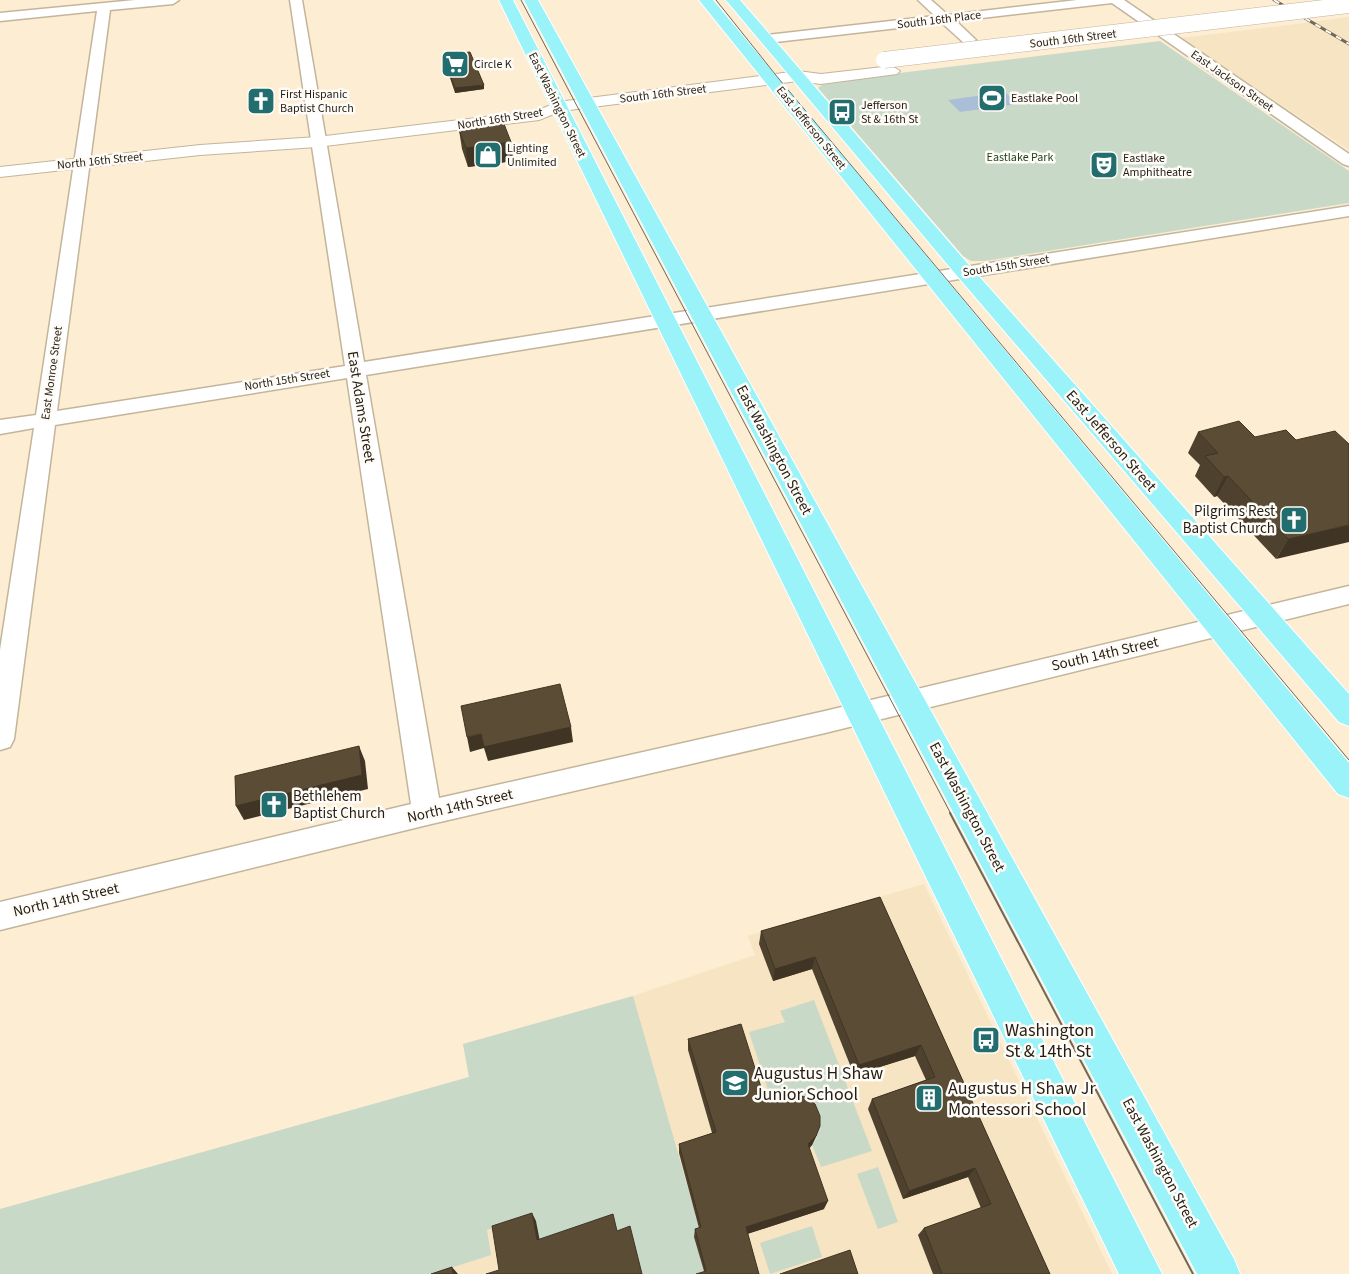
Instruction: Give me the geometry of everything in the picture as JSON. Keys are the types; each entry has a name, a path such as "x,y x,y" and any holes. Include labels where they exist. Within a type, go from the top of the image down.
{"main road":[{"name":"East Washington Street","path":"506,0 1141,1274"},
{"path":"520,30 523,0"},
{"name":"East Washington Street","path":"531,0 1219,1274"},
{"name":"East Jefferson Street","path":"706,0 1349,785"},
{"name":"East Jefferson Street","path":"733,0 965,272 1349,714"},
{"name":"South 16th Street","path":"558,107 798,76 821,79 888,65 1349,5"},
{"name":"South 16th Street","path":"888,65 1349,13"},
{"name":"North 16th Street","path":"0,172 316,136 539,115 558,107"},
{"name":"East Jefferson Street","path":"875,166 916,255"},
{"name":"East Washington Street","path":"714,340 731,450"}],"street":[{"path":"0,17 173,0"},
{"name":"East Adams Street","path":"296,0 316,136 427,813"},
{"path":"924,0 969,40"},
{"name":"South 16th Place","path":"767,40 1110,0"},
{"name":"East Jackson Street","path":"1116,0 1349,161"},
{"name":"East Monroe Street","path":"0,740 104,7"},
{"name":"South 15th Street","path":"664,320 1349,211"},
{"name":"North 15th Street","path":"0,427 664,320"},
{"name":"South 14th Street","path":"862,713 1349,595"},
{"name":"North 14th Street","path":"0,916 427,813 862,713"}],"shaded area":[{"path":"1349,17 1349,150 1181,38 1305,23"},
{"name":"Augustus H Shaw Junior School","path":"924,884 1112,1274 0,1274 429,1090 469,1077 463,1044 633,996 755,955 748,936"}],"green space":[{"name":"Eastlake Park","path":"1160,41 1349,171 1349,203 985,261 971,261 963,256 818,88 826,82"},
{"path":"633,996 692,1202 728,1190 705,1274 642,1274 541,1247 516,1221 487,1230 491,1255 432,1274 0,1274 0,1209 469,1077 463,1044"},
{"path":"814,1000 872,1151 821,1167 812,1145 817,1137 816,1126 775,1111 749,1032 785,1022 780,1011"},
{"path":"878,1167 898,1222 878,1229 857,1174"},
{"path":"812,1226 822,1257 770,1274 760,1243"}],"water":[{"path":"1005,92 1018,104 960,112 948,100"}],"building":[{"path":"470,52 484,85 455,88 443,55"},
{"path":"504,124 511,142 466,148 459,130"},
{"name":"Pilgrims Rest Baptist Church","path":"1239,421 1255,437 1286,430 1296,440 1335,431 1349,444 1349,525 1288,539 1228,476 1224,477 1205,456 1218,453 1198,432"},
{"path":"560,684 571,727 484,747 481,734 467,737 461,706"},
{"path":"359,746 362,775 236,806 235,776"},
{"name":"Augustus H Shaw Jr Montessori School","path":"880,897 1050,1274 942,1274 924,1228 991,1204 975,1168 909,1191 872,1099 935,1077 921,1045 859,1065 815,957 775,969 761,931"},
{"path":"741,1024 766,1103 796,1095 805,1097 815,1104 820,1116 820,1126 816,1136 808,1144 828,1201 746,1227 759,1274 696,1274 706,1271 695,1229 701,1227 679,1144 716,1132 688,1039"},
{"path":"532,1213 537,1240 613,1214 617,1231 630,1226 642,1274 486,1274 499,1270 492,1226"},
{"path":"850,1250 858,1274 780,1274"},
{"path":"452,1267 453,1274 431,1274"}],"tram line":[{"path":"521,0 951,814"},
{"path":"716,0 779,79 1349,760"},
{"path":"950,813 1193,1274"}],"railway":[{"path":"1274,0 1349,44"}],"place":[{"name":"Circle K","path":"455,64"},
{"name":"Eastlake Pool","path":"992,98"},
{"name":"First Hispanic Baptist Church","path":"261,101"},
{"name":"Jefferson St & 16th St","path":"842,112"},
{"name":"Lighting Unlimited","path":"488,155"},
{"name":"Eastlake Amphitheatre","path":"1104,165"},
{"name":"Pilgrims Rest Baptist Church","path":"1294,520"},
{"name":"Bethlehem Baptist Church","path":"274,805"},
{"name":"Washington St & 14th St","path":"986,1040"},
{"name":"Augustus H Shaw Junior School","path":"735,1083"},
{"name":"Augustus H Shaw Jr Montessori School","path":"929,1098"}]}
